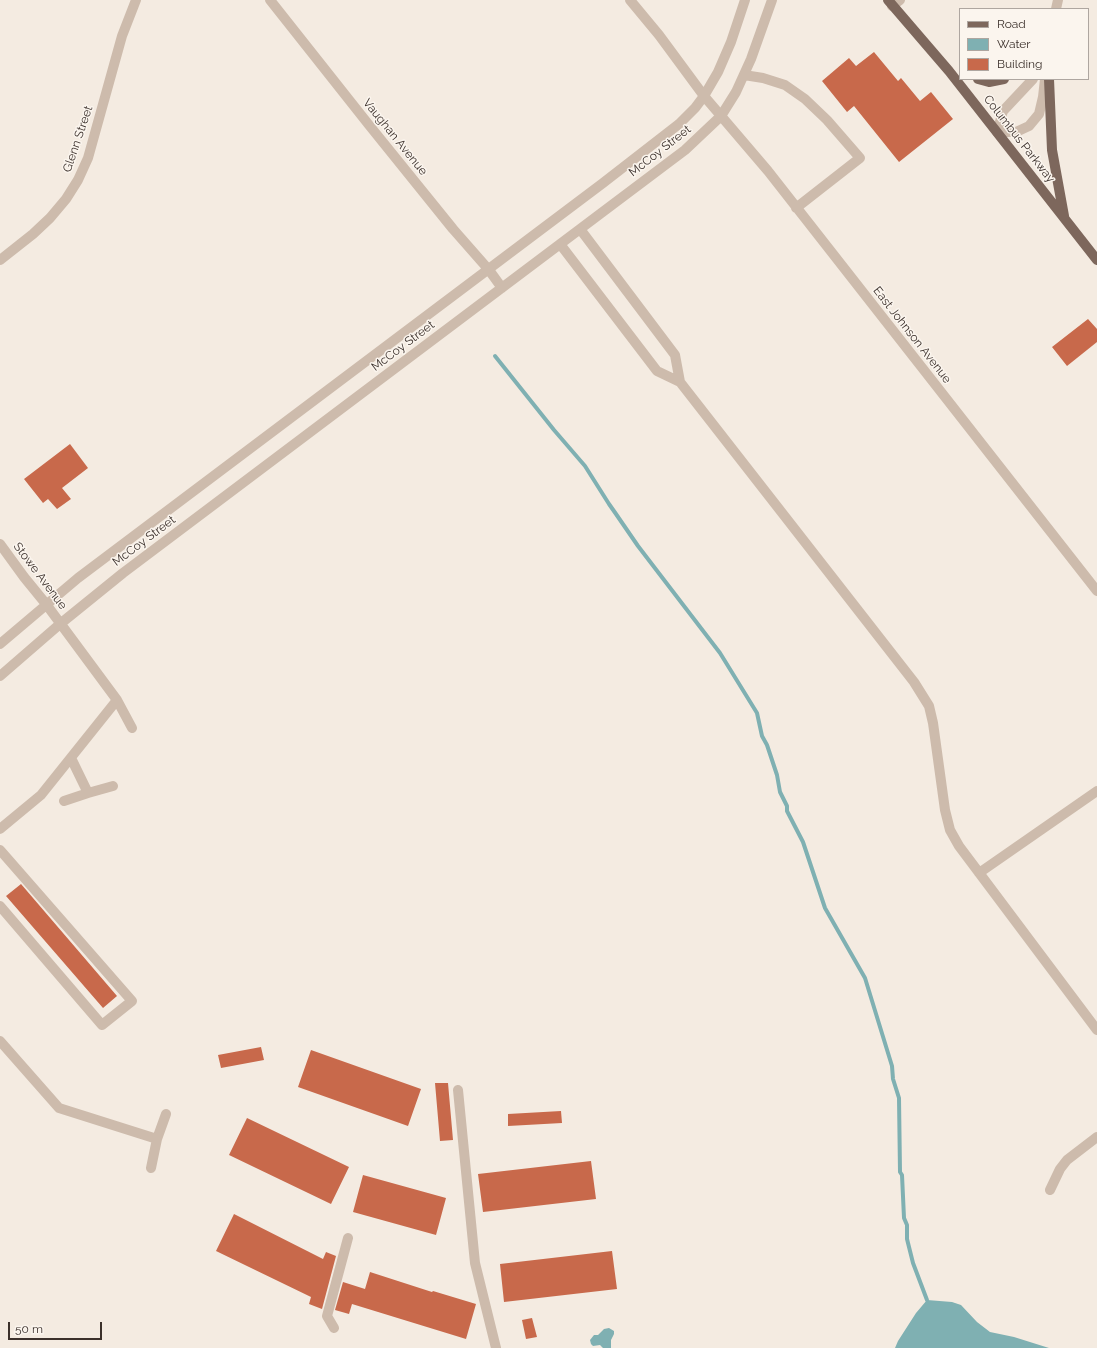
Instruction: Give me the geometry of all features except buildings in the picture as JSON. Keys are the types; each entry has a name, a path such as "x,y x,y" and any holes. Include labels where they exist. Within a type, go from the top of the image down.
{"main road":[{"name":"Columbus Parkway","path":"893,2 1097,260"},
{"path":"949,71 959,74"},
{"path":"982,80 989,82 999,80"},
{"path":"1049,80 1052,150 1064,218"}],"street":[{"name":"Glenn Street","path":"0,260 33,234 50,218 66,199 78,180 88,158 122,36 136,0"},
{"name":"Vaughan Avenue","path":"270,0 369,125 489,270 502,288"},
{"name":"East Johnson Avenue","path":"630,0 659,35 704,96 768,171 1097,591"},
{"name":"McCoy Street","path":"0,644 78,578 603,184 679,124 695,108 704,96 718,72 731,42 745,0"},
{"name":"McCoy Street","path":"0,676 60,624 129,568 685,150 721,116 736,92 751,59 772,0"},
{"path":"744,74 785,85 795,92 827,120 860,158 796,208"},
{"path":"1032,80 1003,111 997,132 1016,132 1029,126 1039,114 1045,80"},
{"path":"580,229 675,355 680,382"},
{"path":"560,244 657,371 680,382 914,682 929,706 933,723 945,810 950,830 959,846 1097,1030"},
{"name":"Stowe Avenue","path":"0,544 118,700 132,728"},
{"path":"0,829 41,796 118,700"},
{"path":"71,758 88,793"},
{"path":"64,801 113,786"},
{"path":"979,873 1097,791"},
{"path":"0,850 132,1002 102,1024 0,906"},
{"path":"0,1041 59,1108 157,1139"},
{"path":"458,1090 475,1263 496,1348"},
{"path":"151,1168 157,1139 166,1114"},
{"path":"1050,1190 1060,1169 1067,1160 1097,1137"},
{"path":"334,1328 327,1316 348,1238"}],"water":[{"path":"927,1300 952,1302 961,1305 977,1322 990,1332 1014,1337 1049,1348 895,1348 916,1313"},
{"path":"609,1328 614,1331 611,1340 611,1348 603,1348 600,1345 593,1346 591,1344 590,1340 594,1335 598,1335 604,1329"}],"waterway":[{"path":"495,356 585,466 638,546 720,653 757,713 762,736 767,745 777,775 780,792 787,806 787,811 803,842 825,908 865,978 892,1066 893,1079 899,1098 900,1172 902,1175 904,1218 907,1225 907,1239 913,1263 927,1300"}]}
